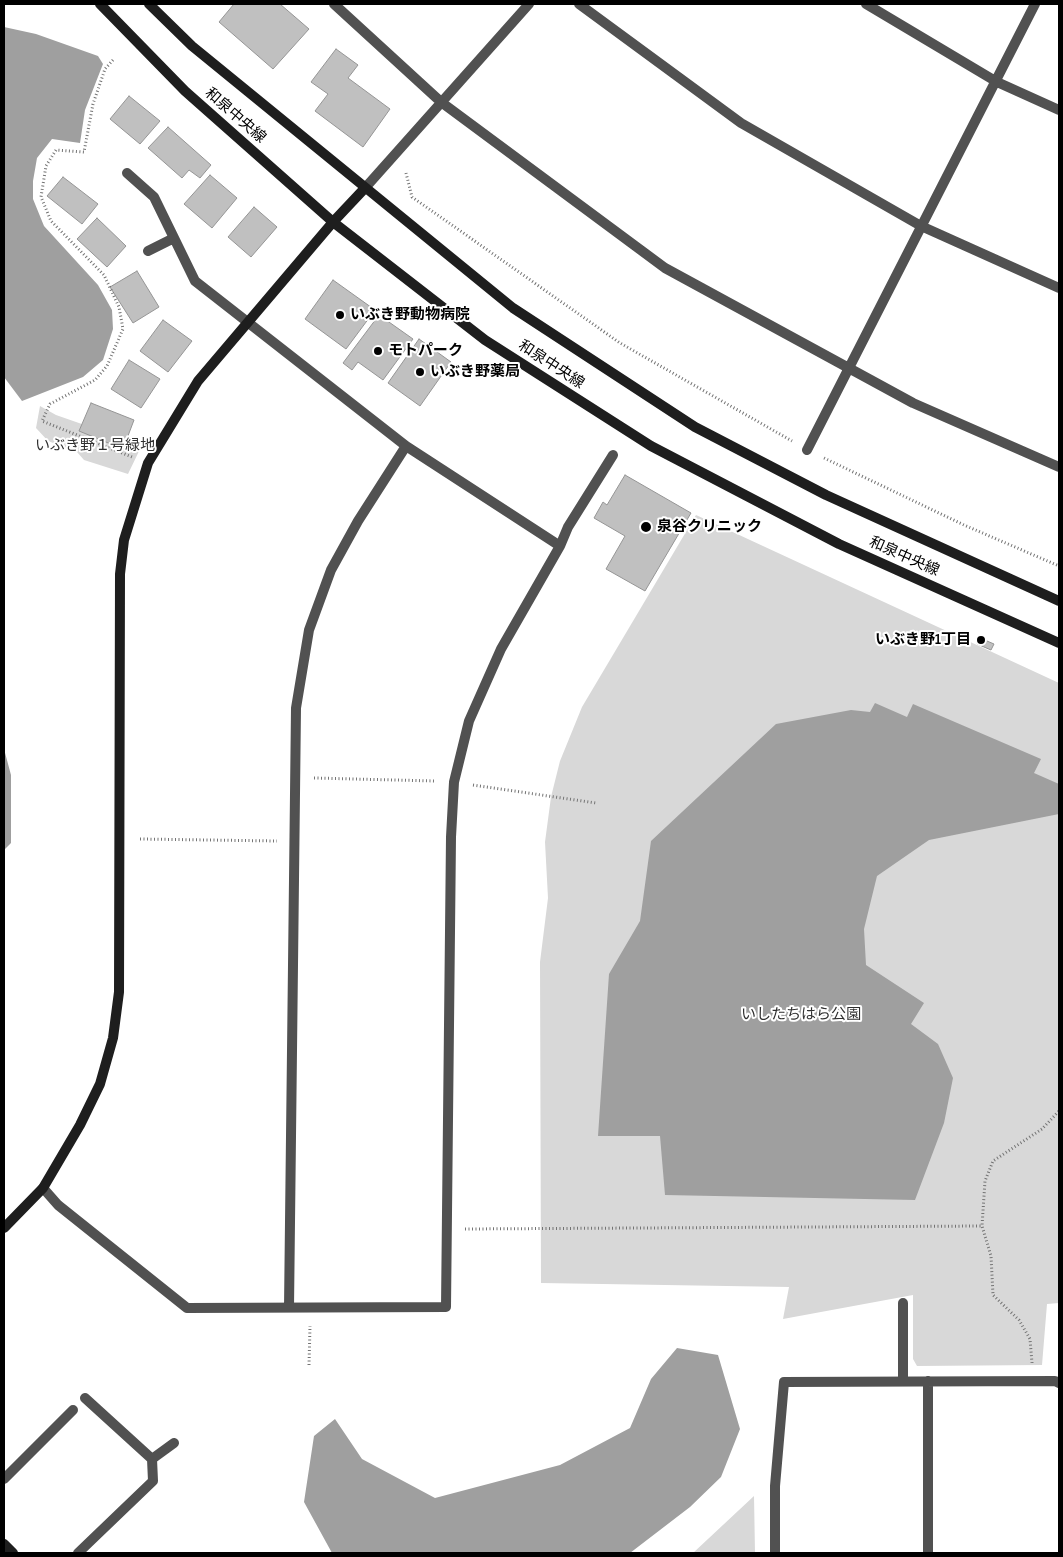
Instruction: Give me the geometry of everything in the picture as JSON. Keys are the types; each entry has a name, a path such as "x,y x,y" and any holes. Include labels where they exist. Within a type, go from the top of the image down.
{"street":[{"name":"和泉中央線","path":"100,4 185,91 333,222 485,340 651,446 839,544 1059,642"},
{"name":"和泉中央線","path":"149,4 192,46 514,308 695,427 826,495 1059,601"},
{"path":"334,4 440,102 665,268 913,404 1059,467"},
{"path":"4,1228 43,1188 84,1117 100,1084 113,1038 119,992 120,574 124,540 148,463 198,381 333,222 529,4"},
{"path":"579,4 741,123 921,226 1059,288"},
{"path":"866,4 996,82 1059,110"},
{"path":"808,450 848,368 1035,4"},
{"path":"127,173 154,196 195,281 406,446 560,546"},
{"path":"148,251 174,238"},
{"path":"289,1307 296,708 309,630 331,570 358,521 406,446"},
{"path":"43,1188 58,1205 187,1308 446,1307 451,837 454,782 470,721 501,649 560,546 568,527 613,455"},
{"path":"902,1381 903,1303"},
{"path":"928,1381 928,1553"},
{"path":"775,1553 775,1486 784,1382 1055,1381 1059,1384"},
{"path":"78,1553 152,1481 152,1459 85,1398"},
{"path":"4,1479 73,1410"},
{"path":"152,1459 174,1443"},
{"path":"4,1544 13,1553"}],"path":[{"path":"113,60 105,69 93,104 84,152 56,150 46,166 41,197 51,221 104,275 119,307 123,329 107,366 95,380 50,404 42,421 148,463"},
{"path":"406,173 412,197 612,337 808,450 964,525 1059,566"},
{"path":"295,778 454,782 596,803"},
{"path":"140,839 295,842"},
{"path":"1033,1381 1030,1340 1019,1320 993,1294 991,1256 982,1226 984,1181 993,1161 1042,1129 1059,1111"},
{"path":"447,1228 982,1226"},
{"path":"309,1365 310,1307"}],"green space":[{"name":"いぶき野１号緑地","path":"40,406 56,415 142,445 128,474 84,460 77,452 48,441 36,428"},
{"name":"いしたちはら公園","path":"696,515 1059,683 1059,1303 1047,1304 1042,1365 917,1366 913,1359 913,1295 783,1319 789,1287 541,1283 540,962 548,898 545,842 551,797 560,761 582,707"},
{"path":"754,1496 755,1553 693,1553"}],"shaded area":[{"path":"4,27 36,34 98,56 103,64 85,110 80,143 52,139 37,158 33,181 33,199 44,226 98,285 112,310 113,329 103,360 83,377 22,401 4,377"},
{"path":"875,703 907,717 913,704 1041,759 1034,773 1059,784 1059,814 929,840 877,876 864,929 866,965 924,1003 911,1024 938,1044 953,1078 944,1123 915,1200 665,1195 660,1136 598,1136 609,974 640,921 651,841 776,724 851,710 870,712"},
{"path":"4,749 11,775 11,843 4,850"},
{"path":"677,1348 718,1355 740,1429 721,1477 690,1507 630,1553 332,1553 304,1502 314,1436 335,1419 362,1459 435,1498 560,1465 630,1428 651,1379"}],"building":[{"path":"234,4 280,4 309,29 273,69 219,22"},
{"path":"336,49 358,65 348,78 390,109 363,147 315,111 328,94 311,82"},
{"path":"129,96 160,121 140,144 110,119"},
{"path":"168,127 211,165 200,178 189,170 182,178 148,148"},
{"path":"210,175 237,198 212,228 184,204"},
{"path":"63,177 98,204 82,224 47,196"},
{"path":"254,207 277,227 251,257 228,237"},
{"path":"97,218 126,246 107,267 77,239"},
{"path":"137,271 159,307 133,323 110,287"},
{"name":"いぶき野動物病院","path":"333,280 375,310 346,349 305,319"},
{"name":"モトパーク","path":"379,315 413,339 383,380 358,362 352,370 343,363"},
{"path":"163,320 192,341 168,372 140,351"},
{"name":"いぶき野薬局","path":"419,339 451,362 420,406 388,383"},
{"path":"129,360 160,379 141,408 111,389"},
{"path":"91,403 134,420 123,449 79,431"},
{"name":"泉谷クリニック","path":"625,475 691,513 645,591 606,569 625,536 594,518 603,502 607,505"},
{"path":"980,638 994,644 991,650 977,644"}],"place":[{"name":"いぶき野動物病院","path":"340,315"},
{"name":"モトパーク","path":"378,351"},
{"name":"いぶき野薬局","path":"420,372"},
{"name":"泉谷クリニック","path":"646,527"},
{"name":"いぶき野1丁目","path":"981,640"}]}
